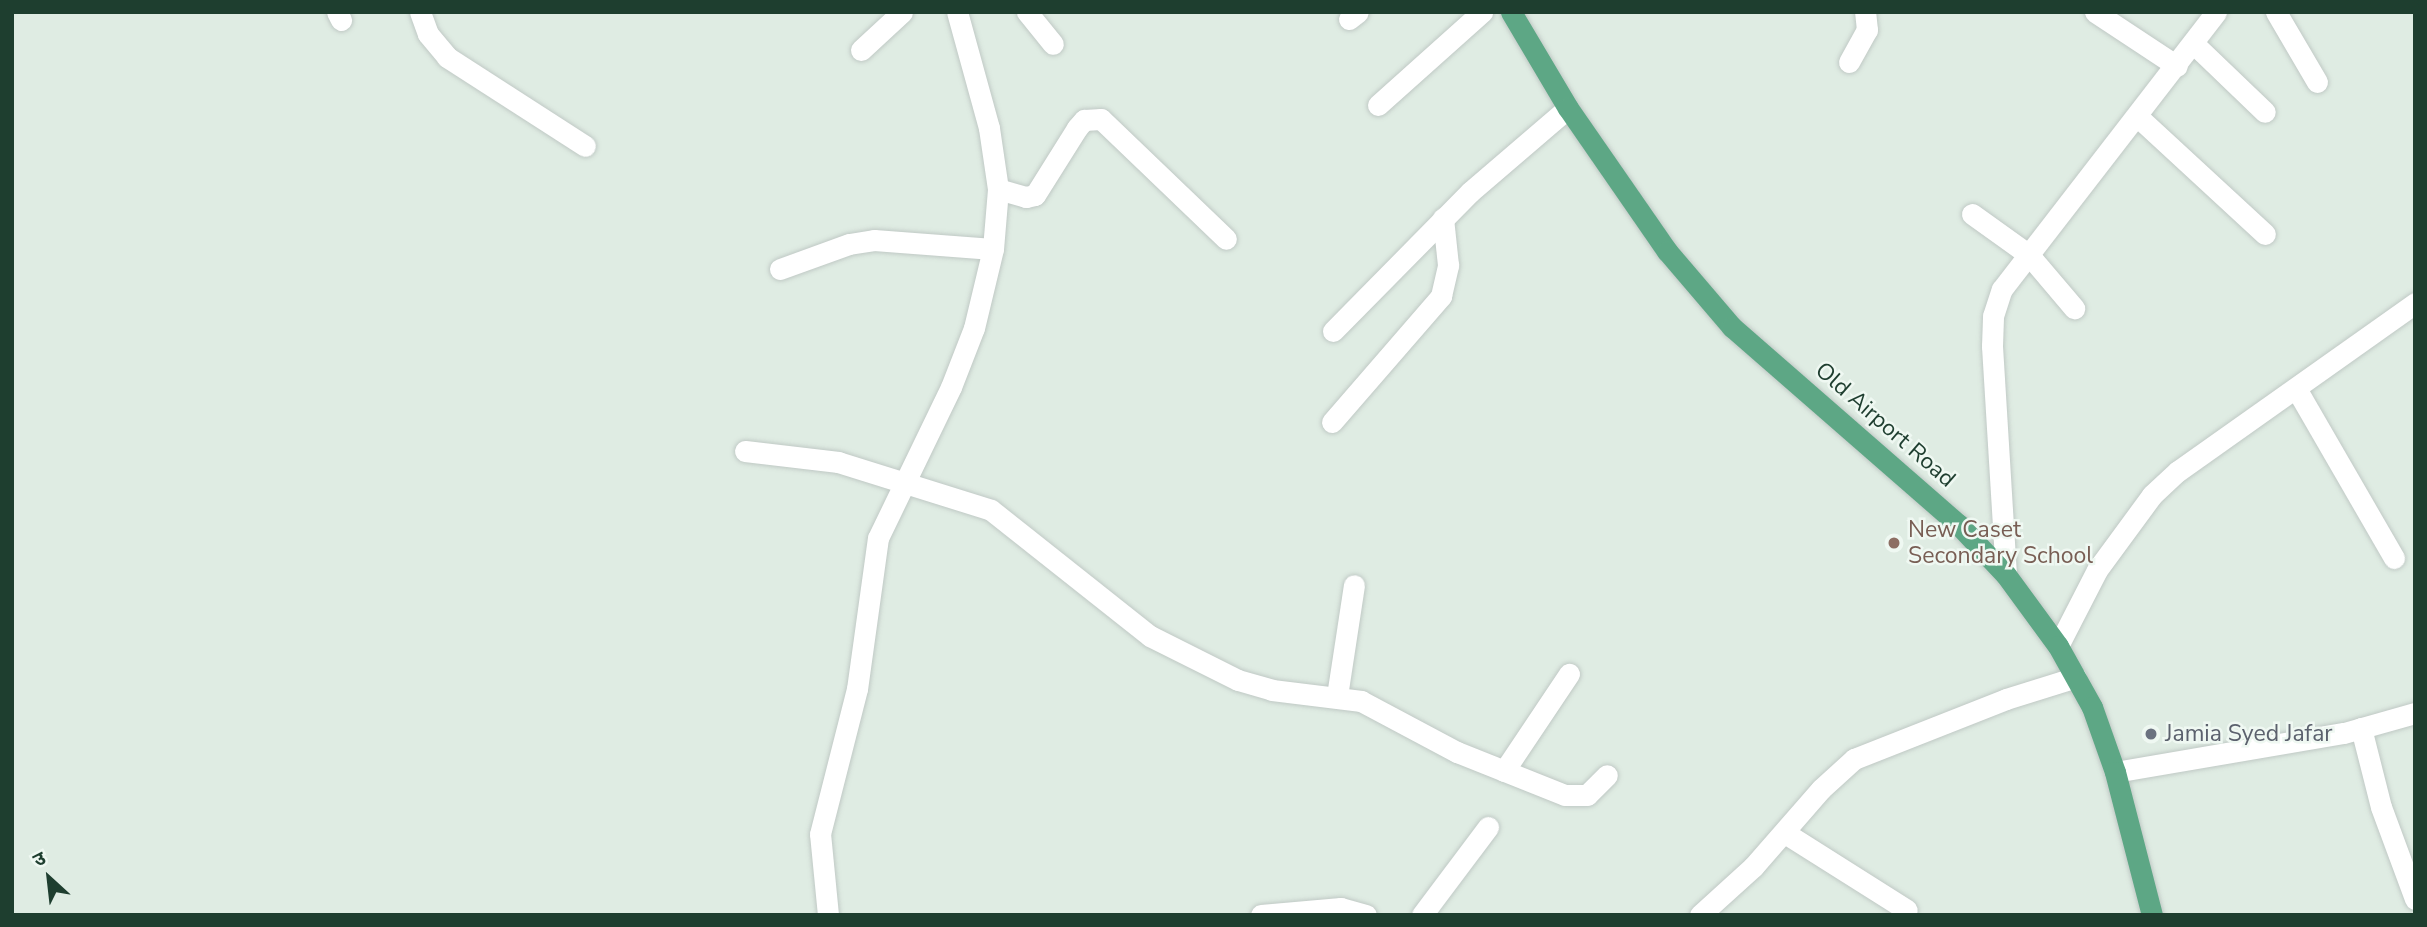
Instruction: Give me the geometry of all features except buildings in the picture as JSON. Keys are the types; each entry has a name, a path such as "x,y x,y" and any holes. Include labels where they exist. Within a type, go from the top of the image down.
{"main road":[{"name":"Old Airport Road","path":"1511,12 1568,108 1667,251 1732,327 1958,524 2006,575 2057,646 2092,707 2115,772 2152,915"}],"street":[{"path":"420,12 428,34 447,58 585,146"},
{"path":"861,50 902,12"},
{"path":"828,915 819,846 822,821 857,688 878,538 974,328 993,249 998,189 989,128 957,12"},
{"path":"1027,12 1053,44"},
{"path":"1378,104 1482,12"},
{"path":"1849,62 1867,30 1864,12"},
{"path":"2095,12 2177,66"},
{"path":"2006,575 1993,316 2002,289 2194,44 2216,12"},
{"path":"2276,12 2317,82"},
{"path":"2194,44 2265,112"},
{"path":"1333,331 1443,218 1568,108"},
{"path":"2137,116 2265,234"},
{"path":"998,189 1026,197 1035,195 1077,128 1084,120 1101,119 1226,239"},
{"path":"1972,214 2029,255 2074,308"},
{"path":"1332,422 1441,296 1448,265 1443,218"},
{"path":"780,269 849,244 874,240 993,249"},
{"path":"2057,646 2097,570 2152,495 2207,450 2297,390 2415,303"},
{"path":"2297,390 2394,558"},
{"path":"745,451 825,460 905,481 991,510 1150,636 1206,667 1272,690 1337,696 1382,709 1457,752 1578,797 1587,795 1606,775"},
{"path":"1337,696 1354,585"},
{"path":"1504,771 1569,674"},
{"path":"1704,914 1785,834 1821,789 1854,759 2006,699 2076,677"},
{"path":"2115,772 2361,728 2415,713"},
{"path":"2361,728 2381,807 2415,899"},
{"path":"1422,915 1488,827"},
{"path":"1785,834 1907,910"},
{"path":"1261,915 1341,908 1366,915"}],"place":[{"name":"New Caset Secondary School","path":"1894,543"},
{"name":"Jamia Syed Jafar","path":"2151,734"}]}
